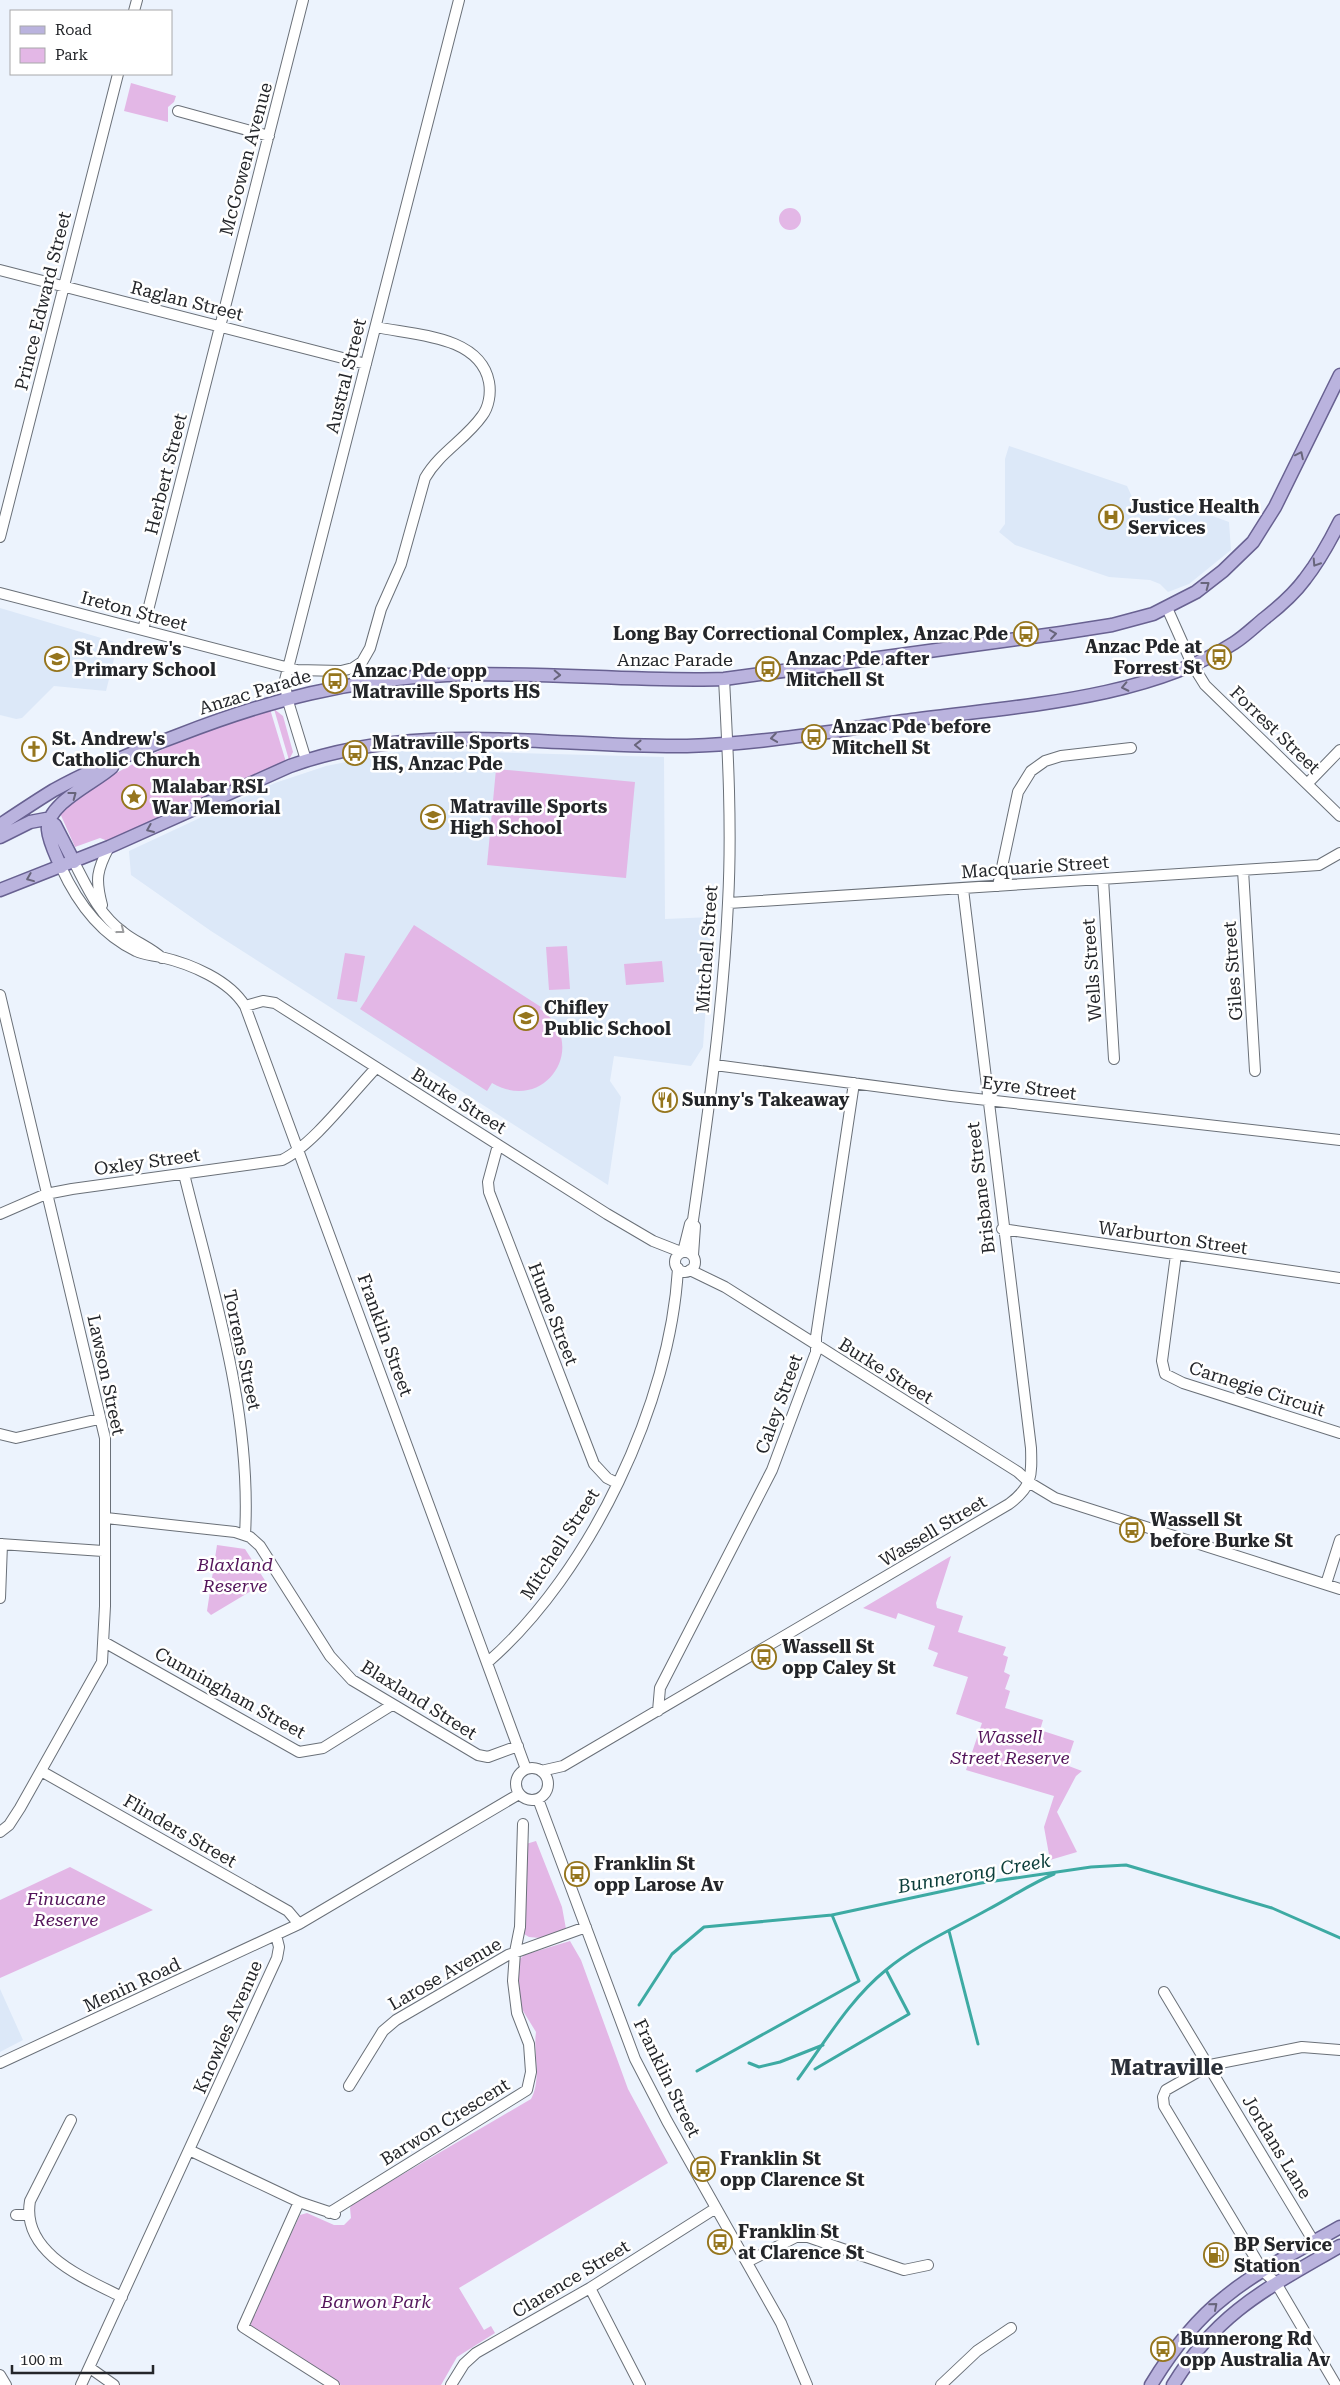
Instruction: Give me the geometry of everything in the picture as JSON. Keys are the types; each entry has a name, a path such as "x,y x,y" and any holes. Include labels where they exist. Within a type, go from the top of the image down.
{"main road":[{"name":"Anzac Parade","path":"0,825 55,790 128,754 226,717 288,698 347,684 446,675 550,675 675,681 724,680 1103,627 1138,619 1167,608 1196,592 1224,571 1252,542 1275,507 1340,374"},
{"path":"0,890 74,862 306,760 369,746 429,738 478,738 636,745 728,744 1082,696 1141,683 1192,664 1236,642 1274,610 1305,580 1340,521"},
{"path":"61,867 49,834 50,820 62,804 105,774 128,754"},
{"path":"0,836 36,819 50,820 55,825 74,862"},
{"path":"1151,2385 1176,2346 1205,2314 1225,2296 1340,2227"},
{"path":"1173,2385 1197,2348 1247,2301 1340,2246"}],"street":[{"name":"McGowen Avenue","path":"220,327 303,0"},
{"name":"Austral Street","path":"306,760 285,685 288,668 459,0"},
{"name":"Prince Edward Street","path":"0,537 118,75"},
{"path":"178,111 269,136"},
{"name":"Raglan Street","path":"0,270 366,364"},
{"name":"Herbert Street","path":"143,630 220,327"},
{"name":"Ireton Street","path":"0,593 288,668 341,671 353,668 362,662 370,648 382,609 401,564 425,478 433,465 481,418 489,399 490,388 486,374 476,358 464,348 452,342 376,327"},
{"name":"Forrest Street","path":"1167,608 1192,664 1205,685 1340,816"},
{"name":"Mitchell Street","path":"488,1662 532,1617 559,1581 601,1518 636,1446 670,1334 673,1317 678,1309 685,1261 695,1226 693,1220 715,1065 728,903 728,744 724,680"},
{"path":"998,886 1018,792 1031,770 1045,761 1061,756 1131,748"},
{"path":"1308,784 1340,750"},
{"path":"105,915 97,880 99,867 109,847"},
{"name":"Macquarie Street","path":"728,903 1319,865 1340,853"},
{"name":"Franklin Street","path":"74,862 105,915 122,932 162,958"},
{"name":"Franklin Street","path":"61,867 80,902 106,932 137,951 162,958 213,978 234,991 246,1006 526,1769"},
{"name":"Giles Street","path":"1243,870 1255,1071"},
{"name":"Wells Street","path":"1103,879 1114,1059"},
{"name":"Brisbane Street","path":"963,889 1002,1229 1031,1448 1030,1483"},
{"name":"Lawson Street","path":"0,995 105,1438 106,1518 102,1662 9,1825 0,1832"},
{"name":"Burke Street","path":"246,1006 263,1001 275,1003 1018,1472 1030,1483"},
{"path":"0,1044 10,1037"},
{"name":"Eyre Street","path":"715,1065 987,1100 1340,1140"},
{"name":"Oxley Street","path":"0,1214 46,1194 282,1160 299,1148 376,1068"},
{"name":"Caley Street","path":"658,1711 660,1688 772,1470 816,1346 854,1083"},
{"name":"Hume Street","path":"498,1145 488,1182 489,1192 594,1464 607,1478 617,1483"},
{"name":"Torrens Street","path":"184,1174 230,1360 239,1413 247,1511 245,1535"},
{"name":"Warburton Street","path":"1002,1229 1340,1278"},
{"name":"Carnegie Circuit","path":"1176,1255 1162,1361 1165,1374 1183,1383 1340,1433"},
{"path":"0,1434 16,1438 99,1419"},
{"path":"1030,1483 1055,1498 1340,1589"},
{"name":"Wassell Street","path":"541,1771 563,1766 658,1711 1009,1504 1022,1495 1030,1483"},
{"path":"106,1518 245,1535"},
{"name":"Blaxland Street","path":"245,1535 260,1546 330,1656 352,1680 483,1757 518,1746"},
{"path":"1326,1584 1340,1540"},
{"path":"0,1598 1,1544 104,1551"},
{"name":"Cunningham Street","path":"104,1642 300,1752 323,1748 392,1705"},
{"name":"Wassell Street","path":"548,1783 563,1766"},
{"path":"533,1768 541,1771 548,1783 545,1793 538,1799 525,1799 519,1794 516,1780 526,1769 533,1768"},
{"name":"Flinders Street","path":"41,1771 288,1911 299,1924"},
{"path":"276,1935 299,1924 519,1794"},
{"name":"Franklin Street","path":"538,1799 635,2059 781,2323 807,2385"},
{"name":"Barwon Crescent","path":"190,2150 299,2202 333,2214 527,2090 531,2072 529,2044 517,2013 513,1981 515,1952 520,1927 522,1824"},
{"name":"Larose Avenue","path":"349,2086 383,2031 396,2020 473,1974 515,1952 586,1927"},
{"name":"Menin Road","path":"0,2063 276,1935"},
{"name":"Knowles Avenue","path":"81,2385 277,1958 279,1947 276,1935"},
{"name":"Jordans Lane","path":"1164,1992 1210,2065 1314,2242"},
{"path":"1336,2385 1276,2283 1264,2271 1164,2106 1164,2097 1166,2090 1210,2065 1302,2047 1340,2050"},
{"path":"70,2120 30,2201 27,2215 34,2235 64,2268 122,2298"},
{"path":"299,2202 243,2327 334,2385"},
{"name":"Clarence Street","path":"451,2385 464,2364 476,2353 590,2288 716,2208"},
{"path":"16,2214 27,2215"},
{"path":"747,2262 796,2237 808,2237 904,2270 928,2265"},
{"path":"590,2288 640,2385"},
{"path":"941,2385 977,2351 1011,2328"},
{"path":"90,2368 114,2385"},
{"path":"0,2375 6,2385"}],"shaded area":[{"name":"Justice Health Services","path":"1009,446 1127,486 1134,501 1133,504 1158,513 1177,503 1229,522 1231,550 1189,584 1168,592 1160,584 1150,580 1109,577 1015,545 999,532 1005,524 1005,459"},
{"name":"St Andrew's Primary School","path":"0,608 118,643 106,691 54,686 22,718 16,719 0,715"},
{"path":"407,750 664,757 665,919 712,917 703,1047 691,1066 614,1056 610,1081 621,1097 608,1185 211,931 131,875 129,851 275,783 326,766"},
{"path":"0,1989 23,2040 0,2052"}],"green space":[{"path":"131,83 176,96 174,102 168,107 168,122 124,111"},
{"path":"790,208 798,211 801,219 798,227 790,230 782,227 779,219 782,211"},
{"path":"270,709 286,762 160,820 108,841 100,838 75,847 59,811 83,794 108,778 160,751 214,728"},
{"path":"274,709 283,716 293,752 289,760"},
{"path":"496,769 635,782 626,878 487,865"},
{"path":"414,925 541,1007 540,1009 555,1023 562,1039 561,1056 555,1071 544,1083 529,1090 512,1090 492,1083 487,1091 360,1009"},
{"path":"567,946 570,989 549,990 546,947"},
{"path":"345,953 365,956 357,1002 337,999"},
{"path":"662,961 664,982 626,985 624,964"},
{"name":"Blaxland Reserve","path":"217,1545 245,1549 266,1582 211,1615 207,1611"},
{"name":"Wassell Street Reserve","path":"951,1556 936,1603 937,1608 963,1616 958,1632 1006,1647 1003,1655 1008,1657 1004,1672 1010,1675 1005,1689 1010,1691 1005,1708 1043,1720 1040,1730 1074,1741 1066,1765 1082,1771 1076,1776 1057,1812 1077,1852 1050,1860 1044,1827 1054,1796 966,1770 982,1723 956,1714 968,1677 933,1666 938,1653 928,1649 935,1626 898,1613 896,1619 863,1608"},
{"path":"536,1841 562,1907 566,1929 540,1938 529,1937 524,1934 526,1844"},
{"name":"Finucane Reserve","path":"70,1867 153,1910 0,1978 0,1900"},
{"name":"Barwon Park","path":"570,1941 581,1960 628,2089 668,2163 459,2288 484,2330 491,2326 495,2333 457,2357 441,2385 341,2385 257,2333 251,2326 251,2320 300,2215 307,2213 334,2225 344,2225 351,2218 350,2208 352,2204 531,2099 537,2075 536,2032 520,2006 518,1961 524,1955"}],"waterway":[{"name":"Bunnerong Creek","path":"639,2005 672,1954 704,1927 832,1915 981,1883 1091,1867 1126,1865 1272,1908 1340,1938"},
{"path":"798,2079 849,2007 886,1970 922,1945 1054,1874"},
{"path":"697,2071 859,1981 832,1915"},
{"path":"949,1931 978,2044"},
{"path":"815,2069 909,2014 886,1970"},
{"path":"749,2063 759,2067 780,2062 823,2045"}],"place":[{"name":"Justice Health Services","path":"1111,517"},
{"name":"Long Bay Correctional Complex, Anzac Pde","path":"1026,634"},
{"name":"Anzac Pde at Forrest St","path":"1219,657"},
{"name":"St Andrew's Primary School","path":"57,659"},
{"name":"Anzac Pde after Mitchell St","path":"768,669"},
{"name":"Anzac Pde opp Matraville Sports HS","path":"335,681"},
{"name":"Anzac Pde before Mitchell St","path":"814,737"},
{"name":"St. Andrew's Catholic Church","path":"34,749"},
{"name":"Matraville Sports HS, Anzac Pde","path":"355,753"},
{"name":"Malabar RSL War Memorial","path":"134,797"},
{"name":"Matraville Sports High School","path":"433,817"},
{"name":"Chifley Public School","path":"526,1018"},
{"name":"Sunny's Takeaway","path":"665,1100"},
{"name":"Wassell St before Burke St","path":"1132,1530"},
{"name":"Wassell St opp Caley St","path":"764,1657"},
{"name":"Franklin St opp Larose Av","path":"577,1874"},
{"name":"Franklin St opp Clarence St","path":"703,2169"},
{"name":"Franklin St at Clarence St","path":"720,2242"},
{"name":"BP Service Station","path":"1216,2255"},
{"name":"Bunnerong Rd opp Australia Av","path":"1163,2349"}],"district":[{"name":"Matraville","path":"1167,2067"}]}
